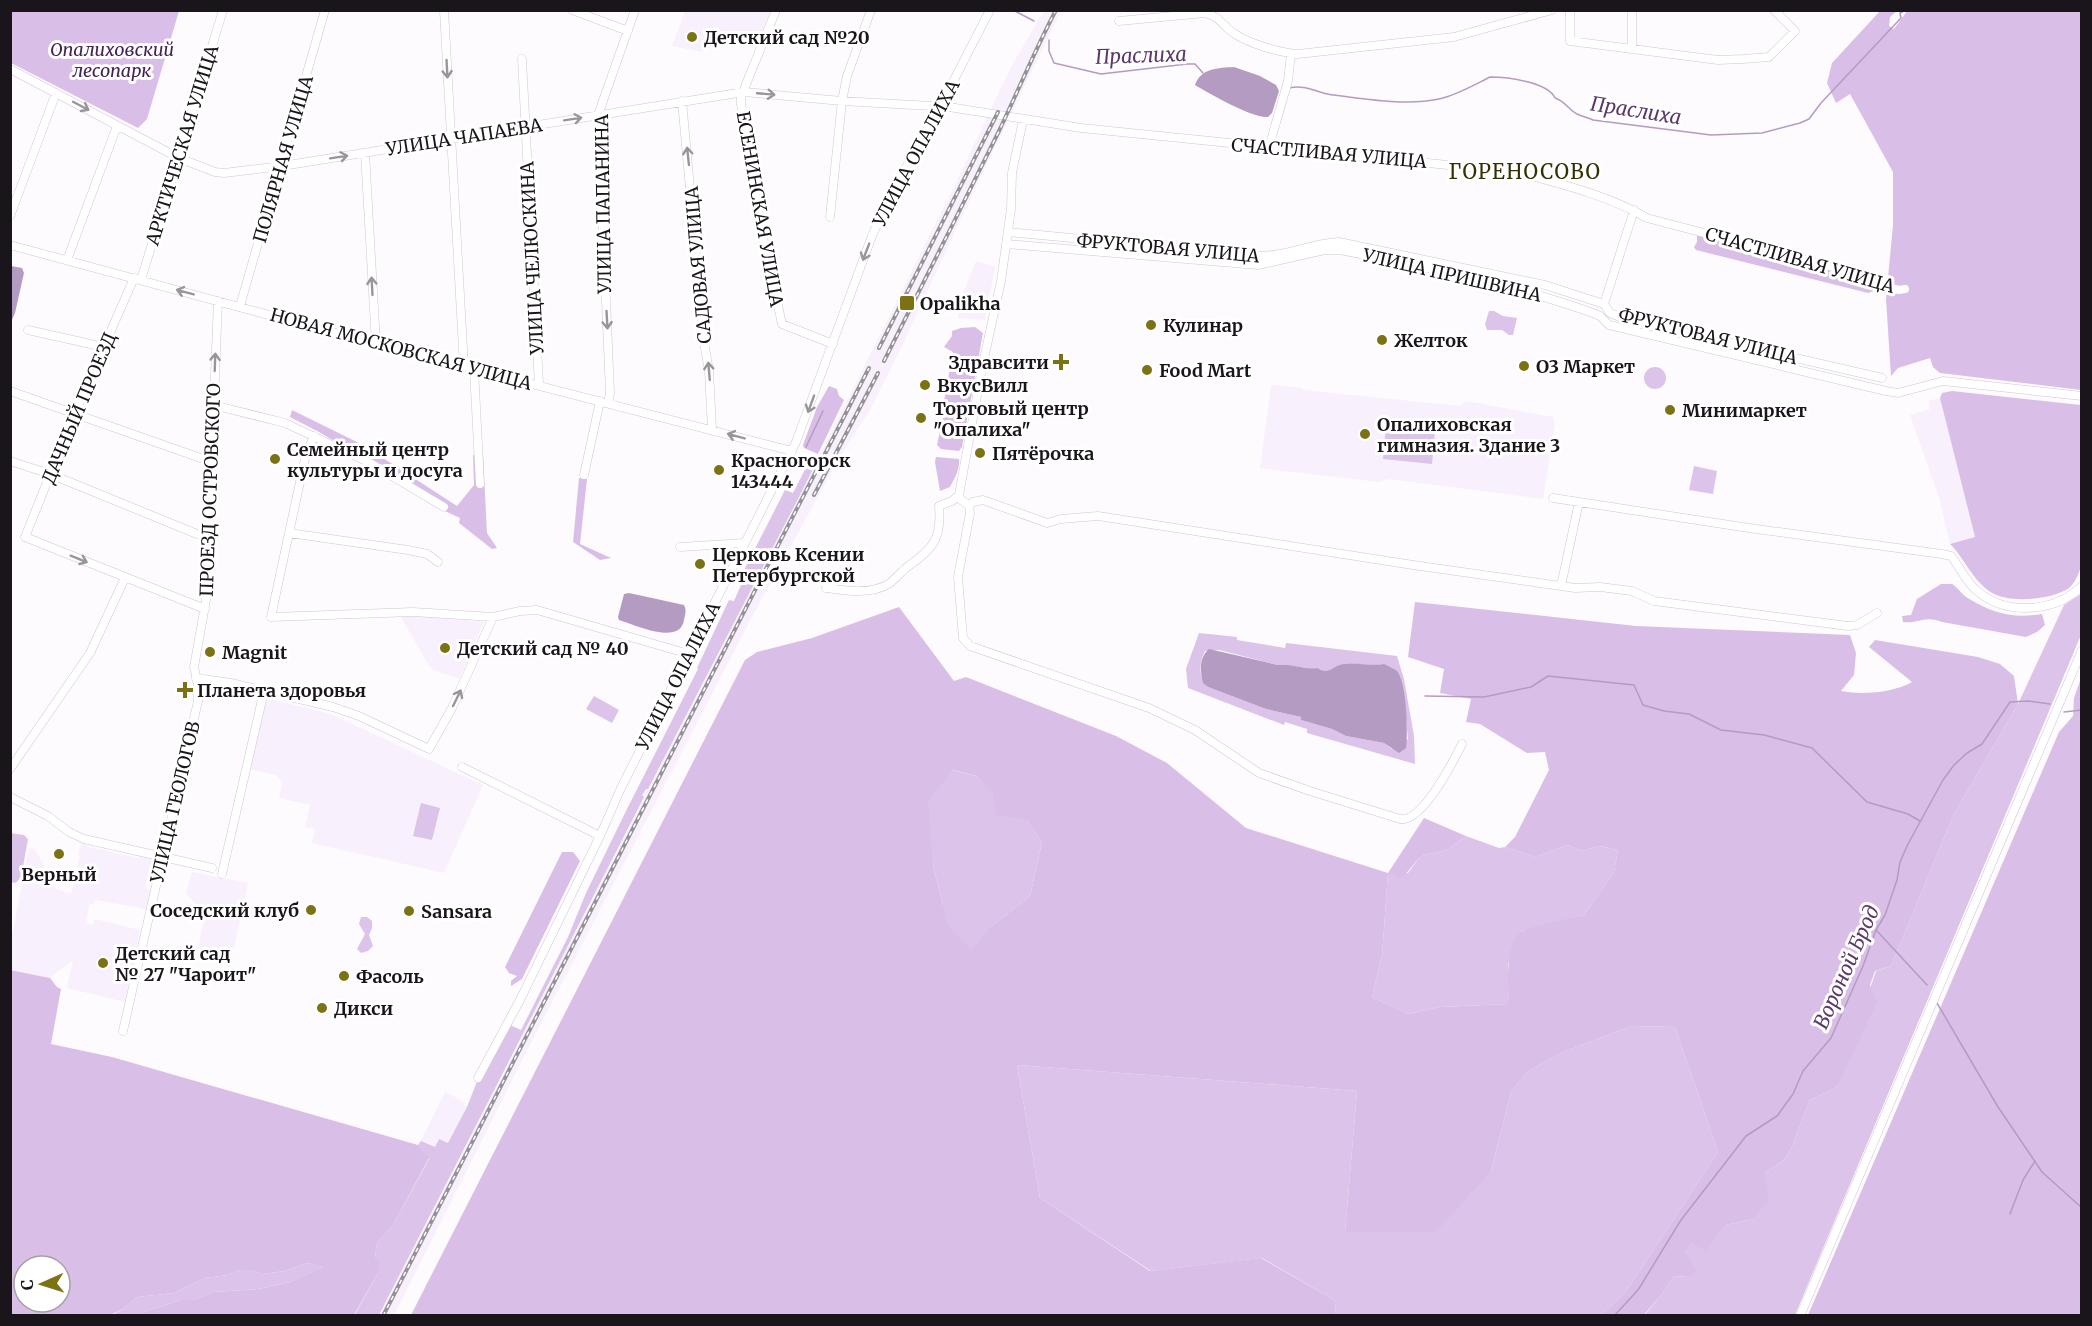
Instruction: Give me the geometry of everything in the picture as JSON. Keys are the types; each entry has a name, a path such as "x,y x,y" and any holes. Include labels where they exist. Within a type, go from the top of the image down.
{"street":[{"name":"АРКТИЧЕСКАЯ УЛИЦА","path":"137,279 179,158 223,10"},
{"name":"ПОЛЯРНАЯ УЛИЦА","path":"240,306 326,10"},
{"path":"444,10 464,366"},
{"path":"572,10 628,31"},
{"name":"УЛИЦА ПАПАНИНА","path":"584,475 604,402 610,393 597,115 635,10"},
{"name":"ЕСЕНИНСКАЯ УЛИЦА","path":"776,10 741,97 762,233 780,320 786,327 833,344"},
{"path":"830,218 842,101 847,76 871,10"},
{"name":"УЛИЦА ОПАЛИХА","path":"478,1078 518,1004 621,788 792,451 872,236 889,198 940,107 990,10"},
{"path":"1119,21 1205,13 1214,15 1234,34 1291,54 1454,37 1552,10"},
{"path":"1570,10 1570,41 1718,60 1769,57 1795,31 1774,10"},
{"path":"1632,10 1632,48"},
{"path":"1269,147 1288,81 1291,54"},
{"name":"УЛИЦА ЧЕЛЮСКИНА","path":"522,59 538,385"},
{"name":"УЛИЦА ЧАПАЕВА","path":"10,69 179,158 215,172 224,173 282,166 744,92 940,107"},
{"path":"10,216 56,93"},
{"name":"САДОВАЯ УЛИЦА","path":"682,101 704,342 709,371 712,429"},
{"name":"СЧАСТЛИВАЯ УЛИЦА","path":"940,107 1081,128 1517,172 1579,189 1634,210 1647,218 1844,270 1883,286 1905,290"},
{"path":"1023,120 1012,173 1011,209 1001,281 982,364 964,500 970,513 958,577 963,638 970,646 1149,708 1195,730 1259,773 1400,819 1405,820 1412,817 1435,791 1448,772 1462,744"},
{"path":"66,260 117,126"},
{"path":"365,153 376,344"},
{"path":"1604,304 1634,210"},
{"name":"ФРУКТОВАЯ УЛИЦА","path":"1008,232 1263,256 1286,254 1326,242 1339,242 1545,285 1604,304 1610,313 1620,317 1882,378"},
{"name":"УЛИЦА ПРИШВИНА","path":"1006,244 1257,265 1325,250 1340,250 1505,285 1593,313 1609,325 1886,391 1930,379 2082,396"},
{"name":"НОВАЯ МОСКОВСКАЯ УЛИЦА","path":"10,245 376,344 792,451"},
{"name":"ДАЧНЫЙ ПРОЕЗД","path":"125,578 25,537 104,347 137,279"},
{"name":"ПРОЕЗД ОСТРОВСКОГО","path":"196,678 195,657 205,609 210,537 218,301"},
{"path":"28,330 104,347"},
{"path":"474,369 480,484"},
{"path":"10,391 212,462"},
{"path":"213,405 285,423 314,435 370,463 444,507"},
{"path":"314,435 306,454 271,617 414,612 494,617 537,610 689,654"},
{"path":"10,461 50,474 196,534 210,537"},
{"path":"1552,498 1950,556 1965,579 1976,590 1989,600 2001,605 2030,608 2059,602 2082,585"},
{"path":"826,588 854,592 884,586 892,582 934,546 940,519 939,506 952,501 983,500 1047,523 1061,519 1098,516 1560,586 1632,591 1654,601 1848,626 1857,625 1877,613"},
{"path":"1560,586 1579,502"},
{"path":"289,533 408,550 427,555 438,562"},
{"path":"680,547 745,543"},
{"path":"10,769 90,653 125,578 205,609"},
{"path":"196,678 333,707 359,716 429,749 452,708 494,617"},
{"path":"1800,1316 2082,650"},
{"name":"УЛИЦА ГЕОЛОГОВ","path":"123,1031 198,701 196,678"},
{"path":"222,874 264,691"},
{"path":"462,767 600,836"},
{"path":"10,798 48,816 69,832 84,839 212,868"}],"shaded area":[{"name":"Детский сад №20","path":"685,10 770,11 756,47 710,31 702,52 672,46"},
{"path":"1044,11 1061,11 870,410 842,453 754,613 536,1033 394,1315 379,1316 644,797 642,796 646,788 648,789 799,497 953,189 1011,67"},
{"path":"1234,67 1260,76 1276,85 1279,91 1272,113 1268,117 1261,117 1242,110 1195,85 1201,75 1206,72"},
{"path":"976,261 995,267 985,320 958,318 960,301"},
{"path":"11,266 22,268 24,273 11,322"},
{"path":"1489,311 1517,318 1513,335 1502,330 1487,330 1485,324"},
{"path":"1655,367 1663,370 1666,378 1663,386 1655,389 1647,386 1644,378 1647,370"},
{"name":"Опалиховская гимназия. Здание 3","path":"1271,386 1460,406 1466,401 1553,417 1555,424 1543,499 1389,479 1379,482 1260,468"},
{"path":"1940,398 1975,538 1950,544 1940,501 1910,415 1930,409 1928,401"},
{"path":"1386,425 1435,430 1432,464 1383,459"},
{"path":"813,454 819,457 799,497 648,789 642,795 644,797 379,1315 354,1316 379,1271 375,1258 377,1243 392,1227 429,1159 418,1145 421,1141 435,1147 439,1139 448,1143 476,1084 498,1050 510,1025 521,1030 568,937 586,893 626,811 698,669 729,600 734,601 741,585 738,582 785,490 793,493"},
{"path":"1694,466 1717,471 1713,494 1689,490"},
{"path":"629,593 684,605 686,612 681,628 674,632 656,632 619,620 624,594"},
{"path":"2081,594 2081,635 1795,1315 1644,1316 1674,1276 1689,1277 1686,1252 1691,1242 1706,1250 1726,1225 1753,1219 1765,1173 1784,1160 1791,1149 1810,1100 1837,1087 1876,971 1891,966 1954,814 2018,704 2064,605"},
{"name":"Детский сад № 40","path":"422,616 484,622 459,679 429,666 401,617"},
{"path":"1199,633 1237,637 1237,640 1285,648 1286,643 1397,656 1404,679 1414,736 1415,764 1307,733 1307,729 1285,722 1284,725 1188,688 1186,669","holes":["1219,650 1278,665 1318,668 1327,671 1345,665 1384,664 1403,687 1408,739 1392,749 1384,743 1346,736 1332,729 1301,720 1301,717 1266,709 1208,687 1202,680 1200,670 1205,651"]},
{"path":"1209,649 1278,665 1318,668 1324,671 1350,664 1384,664 1390,667 1397,671 1403,686 1407,720 1406,748 1399,753 1384,743 1346,736 1332,729 1301,720 1301,717 1266,709 1208,687 1203,683 1201,669 1203,656"},
{"path":"594,696 619,710 612,723 586,709"},
{"path":"266,698 331,714 483,785 444,873 312,843 315,829 305,827 310,805 279,798 282,783 276,775 250,769"},
{"path":"952,770 976,776 1026,820 1042,842 1030,896 993,925 911,1316 943,905 934,870 927,801"},
{"path":"421,803 440,808 432,840 413,836"},
{"path":"10,833 24,835 28,839 21,878 15,883 11,882"},
{"path":"1466,836 1499,848 1505,847 1535,857 1567,845 1582,851 1599,846 1618,850 1614,872 1584,915 1522,931 1508,964 1508,1004 1440,1007 1408,1014 1372,997 1382,956 1388,873 1408,873 1419,858 1447,850"},
{"path":"81,842 86,843 88,847 152,859 156,862 155,874 147,879 145,888 152,890 147,909 95,900 93,905 89,904 86,923 92,925 95,919 140,930 125,1002 67,988 73,960 50,978 11,970 11,941 29,848 35,849 56,889 71,894"},
{"path":"192,872 248,883 234,948 224,954 198,948 205,915 186,893"},
{"path":"361,917 367,917 372,921 369,935 373,946 361,953 357,949 365,934 359,924"},
{"path":"1631,1026 1675,1027 1718,1152 1625,1293 1601,1315 1335,1315 1336,1301 1262,1258 1151,1271 1040,1198 1017,1065 1357,1091 1345,1232 1491,1171 1511,1092 1527,1072 1561,1053"},
{"path":"445,1092 465,1102 463,1105 467,1107 448,1144 435,1147 421,1141"},
{"path":"307,1263 324,1267 290,1282 258,1289 213,1292 193,1300 181,1300 136,1315 110,1316 125,1308 137,1297 174,1293 205,1278 228,1275 239,1270 251,1270 262,1274 285,1271"}],"green space":[{"name":"Опалиховский лесопарк","path":"10,11 179,11 147,119 138,128 11,63"},
{"path":"1880,11 1897,11 1890,17 1889,26 1894,29 1907,11 2081,11 2081,390 1940,373 1933,367 1930,358 1898,368 1891,376 1886,299 1893,225 1893,172 1850,94 1836,103 1827,83 1832,63"},
{"path":"1697,236 1755,252 1870,278 1872,275 1878,276 1882,279 1882,283 1877,290 1868,293 1696,250 1694,247"},
{"path":"975,327 983,333 962,447 959,451 941,449 937,445 953,352 944,347 952,336 952,331"},
{"path":"829,386 837,389 839,396 844,400 818,454 804,448 803,445 817,407"},
{"path":"1952,391 2081,405 2081,567 2077,577 2066,590 2027,599 1997,595 1977,580 1950,544 1975,537 1940,398 1942,393"},
{"path":"292,410 363,445 457,506 474,485 473,455 483,455 487,533 497,548 492,549 459,523 460,518 436,507 387,467 363,458 290,417"},
{"path":"936,457 959,459 958,470 950,487 940,491 935,462"},
{"path":"579,478 587,479 580,544 611,558 600,560 573,542"},
{"path":"1941,584 1952,584 1966,597 1993,611 2021,616 2042,614 2045,625 2026,637 1931,619 1903,622 1902,616 1911,615 1917,599"},
{"path":"1415,602 1636,626 1850,635 1856,653 1854,675 1841,691 1868,693 1887,691 1912,682 1869,647 1875,640 1978,657 2000,664 2014,676 2018,704 1954,814 1891,966 1875,971 1870,985 1877,1002 1837,1087 1810,1100 1791,1149 1784,1160 1765,1173 1769,1200 1753,1219 1726,1225 1706,1251 1691,1243 1686,1252 1696,1272 1689,1277 1674,1276 1644,1315 1601,1315 1625,1293 1718,1152 1675,1027 1631,1026 1561,1053 1527,1072 1511,1092 1491,1171 1436,1232 1345,1232 1357,1091 1017,1065 1040,1198 1150,1271 1261,1258 1336,1301 1335,1315 411,1315 745,660 757,652 812,638 899,607 954,681 966,677 1116,736 1167,763 1246,828 1388,873 1382,956 1372,997 1408,1014 1440,1007 1508,1004 1508,965 1512,945 1516,938 1521,932 1533,927 1584,915 1614,872 1618,850 1599,846 1582,851 1567,845 1535,857 1505,847 1515,837 1549,770 1545,752 1527,753 1480,724 1466,722 1471,699 1440,693 1444,669 1408,657","holes":["953,770 976,776 993,792 996,815 1026,820 1042,842 1030,896 993,925 971,950 948,925 934,870 928,801"]},
{"path":"2081,678 2081,1315 1808,1315 2059,732 2073,716 2074,698"},
{"path":"1424,818 1466,836 1447,850 1419,858 1404,876 1399,877 1388,873"},
{"path":"562,852 573,852 580,861 522,979 511,986 511,981 517,976 509,973 505,967"},
{"path":"10,970 50,978 61,989 51,1044 112,1057 418,1145 429,1158 392,1227 377,1243 375,1257 379,1262 379,1271 354,1315 136,1315 181,1300 193,1300 213,1292 258,1289 290,1282 323,1267 307,1263 285,1271 262,1274 251,1270 239,1270 228,1275 205,1278 174,1293 137,1297 125,1308 110,1315 11,1315"}],"waterway":[{"name":"Праслиха","path":"1013,10 1034,21"},
{"name":"Праслиха","path":"1289,88 1301,87 1327,94 1373,100 1413,102 1446,97 1490,77 1506,78 1536,84 1574,112 1593,120 1711,135 1762,133 1809,119 1821,103 1901,18 1900,13 1906,10"},
{"name":"Праслиха","path":"1049,40 1049,51 1054,63 1101,74 1187,64 1195,64 1203,73"},
{"path":"806,447 823,411"},
{"path":"1425,696 1484,697 1531,687 1548,676 1634,685 1643,705 1664,711 1689,714 1721,730 1764,735 1812,748 1867,802 1908,814 1920,821"},
{"name":"Вороной Брод","path":"1614,1316 1638,1290 1681,1220 1746,1136 1777,1116 1793,1094 1803,1071 1831,1038 1863,966 1876,930 1885,915 1897,880 1900,862 1943,780 1954,765 1967,753 1982,744 2010,702 2028,701 2050,704"},
{"name":"Вороной Брод","path":"2064,712 2082,710"},
{"path":"1877,931 1927,985"},
{"path":"1937,1003 1998,1107 2042,1172 2082,1208"},
{"path":"2010,1214 2023,1180 2035,1161"}],"railway":[{"path":"884,361 999,131 1056,10"},
{"path":"879,348 998,112"},
{"path":"383,1316 869,368"},
{"path":"814,495 878,373"}],"place":[{"name":"Детский сад №20","path":"692,37"},
{"name":"Opalikha","path":"907,303"},
{"name":"Кулинар","path":"1151,325"},
{"name":"Желток","path":"1382,340"},
{"name":"Здравсити","path":"1061,362"},
{"name":"О3 Маркет","path":"1524,366"},
{"name":"Food Mart","path":"1147,370"},
{"name":"ВкусВилл","path":"925,385"},
{"name":"Минимаркет","path":"1670,410"},
{"name":"Торговый центр \"Опалиха\"","path":"921,418"},
{"name":"Опалиховская гимназия. Здание 3","path":"1365,434"},
{"name":"Пятёрочка","path":"980,453"},
{"name":"Семейный центр культуры и досуга","path":"275,459"},
{"name":"Красногорск 143444","path":"719,470"},
{"name":"Церковь Ксении Петербургской","path":"700,564"},
{"name":"Детский сад № 40","path":"445,648"},
{"name":"Magnit","path":"210,652"},
{"name":"Планета здоровья","path":"185,690"},
{"name":"Верный","path":"59,854"},
{"name":"Соседский клуб","path":"311,910"},
{"name":"Sansara","path":"409,911"},
{"name":"Детский сад № 27 \"Чароит\"","path":"103,963"},
{"name":"Фасоль","path":"344,976"},
{"name":"Дикси","path":"322,1008"}],"district":[{"name":"ГОРЕНОСОВО","path":"1525,171"}]}
